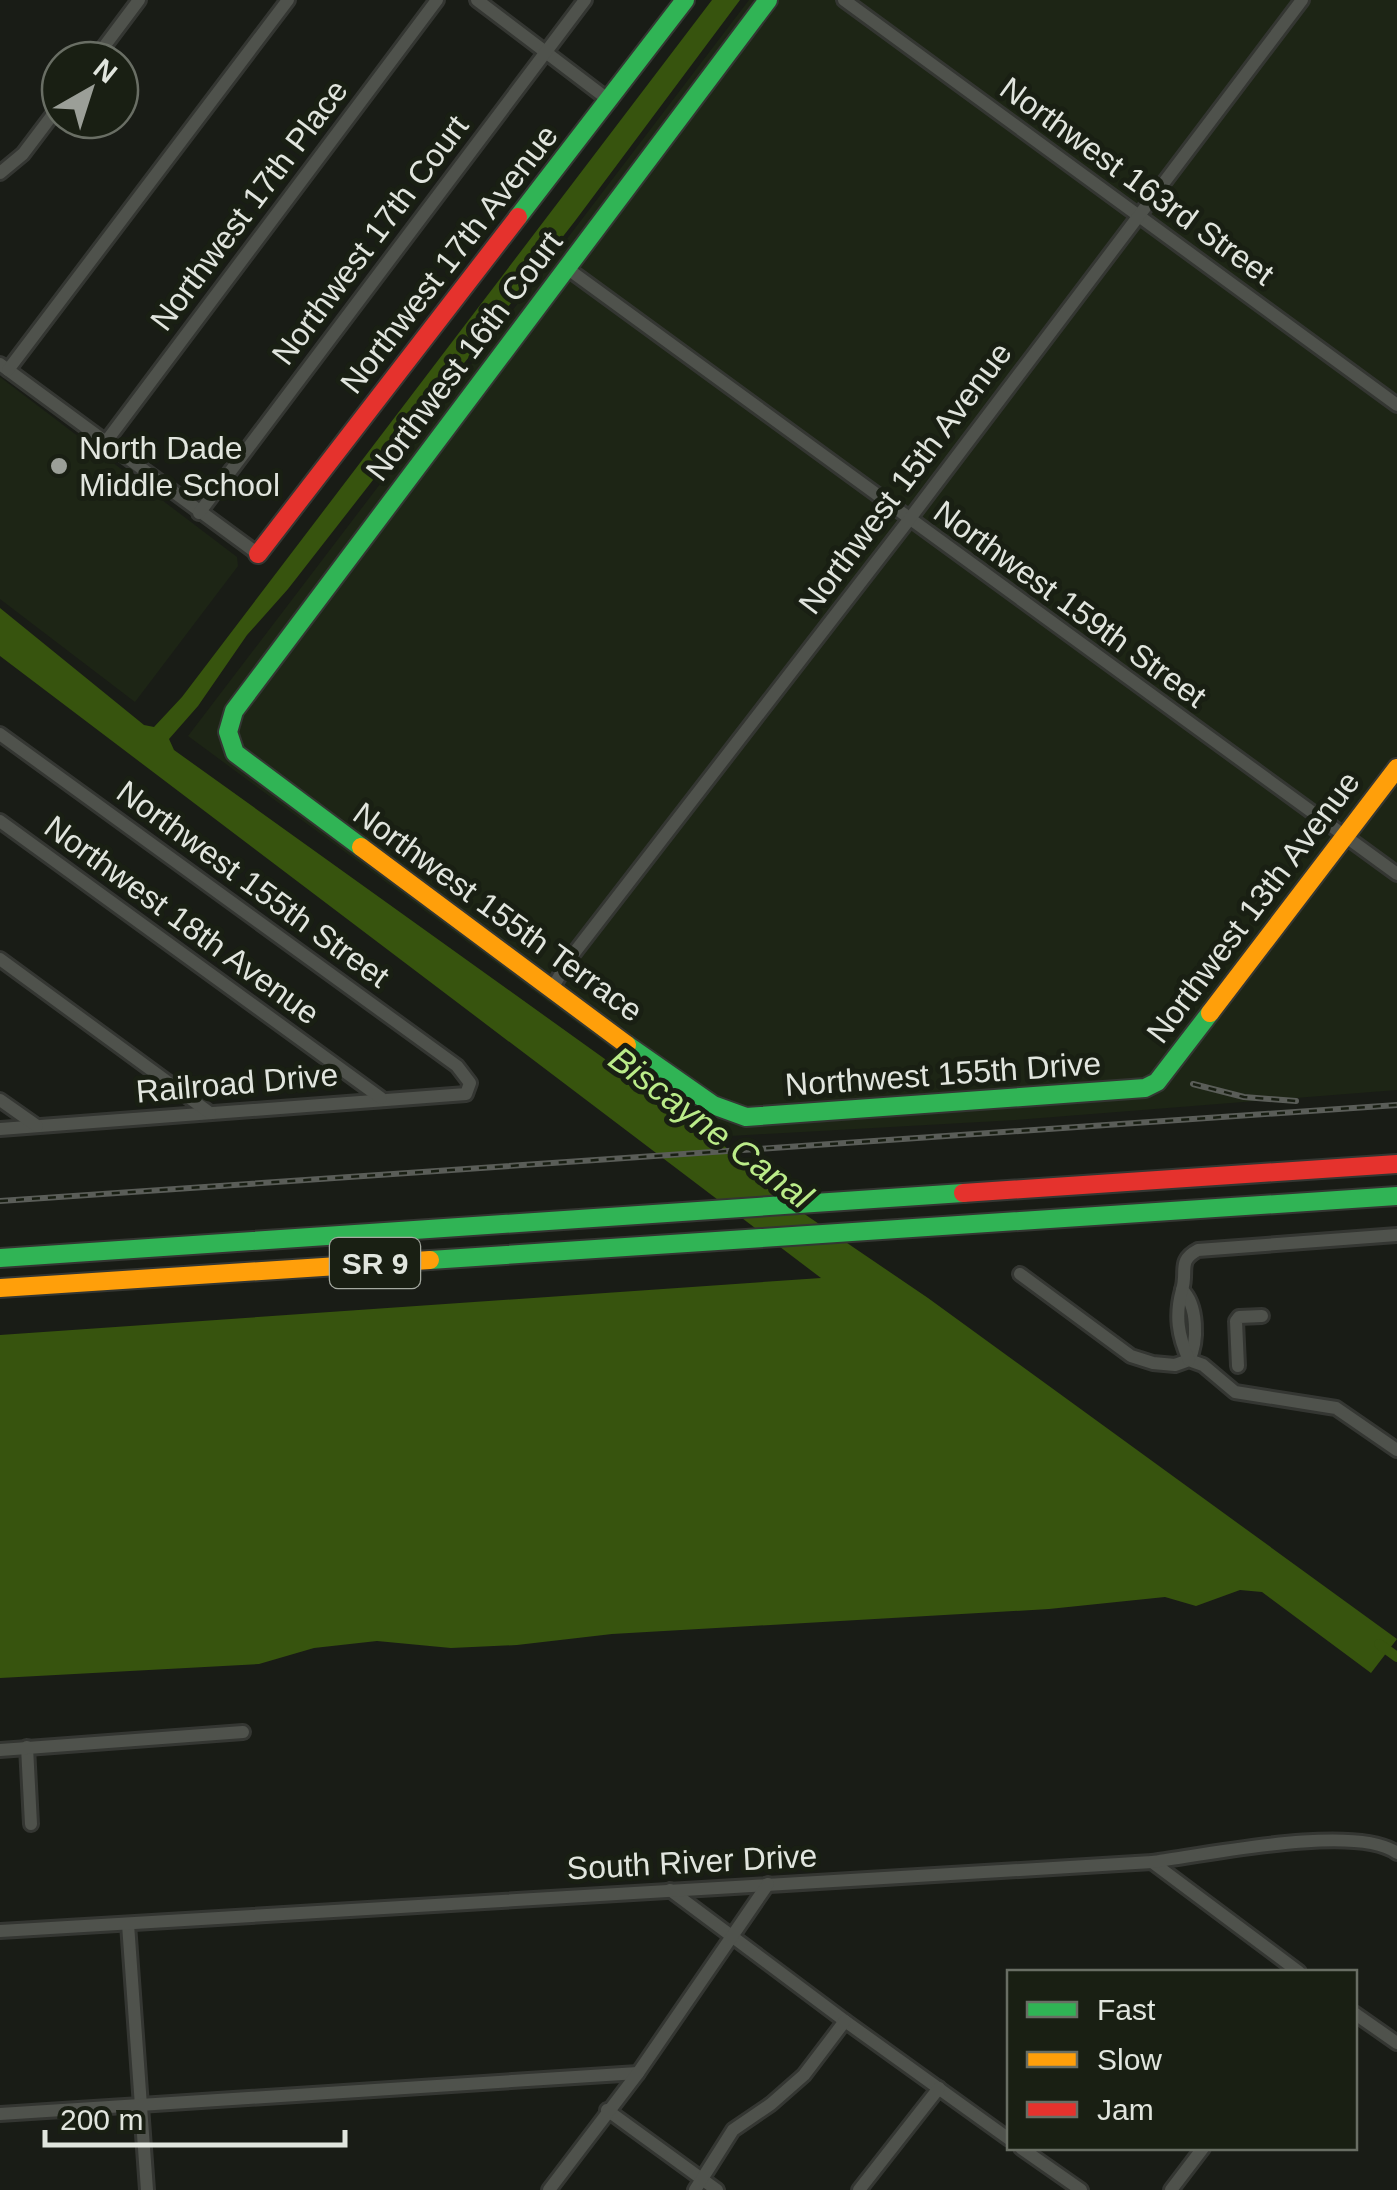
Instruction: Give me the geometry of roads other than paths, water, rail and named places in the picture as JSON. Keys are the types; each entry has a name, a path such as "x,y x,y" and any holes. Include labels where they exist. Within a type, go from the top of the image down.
{"street":[{"path":"109,40 139,0"},
{"path":"258,554 4,367 288,0"},
{"name":"Northwest 17th Place","path":"105,443 437,0"},
{"path":"477,0 610,101"},
{"name":"Northwest 17th Court","path":"200,513 584,0"},
{"name":"Northwest 17th Avenue","path":"258,554 685,0"},
{"name":"Northwest 16th Court","path":"235,754 228,732 234,711 768,0"},
{"name":"Northwest 163rd Street","path":"844,0 1397,404"},
{"name":"Northwest 15th Avenue","path":"551,990 571,957 908,521 1302,0"},
{"path":"0,174 23,154 40,131"},
{"name":"Northwest 159th Street","path":"568,269 908,521 1397,874"},
{"name":"Northwest 155th Street","path":"0,734 457,1066 470,1082"},
{"name":"Northwest 155th Terrace","path":"235,754 551,990 730,1114"},
{"name":"Northwest 13th Avenue","path":"1158,1082 1397,768"},
{"name":"Northwest 18th Avenue","path":"0,821 381,1098"},
{"path":"0,959 210,1113"},
{"name":"Railroad Drive","path":"0,1129 381,1098 450,1097 466,1094 470,1082"},
{"name":"Northwest 155th Drive","path":"730,1114 746,1117 1126,1092 1158,1082"},
{"path":"0,1100 37,1126"},
{"name":"SR 9","path":"0,1258 1397,1164"},
{"name":"SR 9","path":"0,1288 1397,1196"},
{"path":"1020,1274 1131,1356 1176,1365 1188,1360 1194,1349 1190,1297 1182,1290 1182,1264 1188,1255 1198,1250 1397,1234"},
{"path":"1238,1366 1236,1321 1239,1317 1262,1316"},
{"path":"1188,1360 1204,1365 1235,1392 1336,1408 1397,1450"},
{"path":"0,1750 243,1732"},
{"path":"27,1748 31,1824"},
{"name":"South River Drive","path":"0,1931 1152,1862 1332,1840 1391,1849"},
{"path":"1152,1862 1296,1970"},
{"path":"549,2190 638,2073 768,1884"},
{"path":"670,1890 1007,2137"},
{"path":"128,1924 147,2190"},
{"path":"1357,2015 1397,2043"},
{"path":"699,2185 733,2130 804,2075 845,2021"},
{"path":"0,2114 638,2073"},
{"path":"859,2190 939,2088"},
{"path":"607,2110 699,2185 717,2190"},
{"path":"1025,2150 1081,2190"},
{"path":"1171,2190 1201,2150"}],"waterway":[{"name":"Biscayne Canal","path":"1379,1644 1397,1657"}],"railway":[{"path":"1193,1084 1244,1097 1296,1101"},
{"path":"0,1201 1397,1105"}],"place":[{"name":"North Dade Middle School","path":"59,466"}]}
